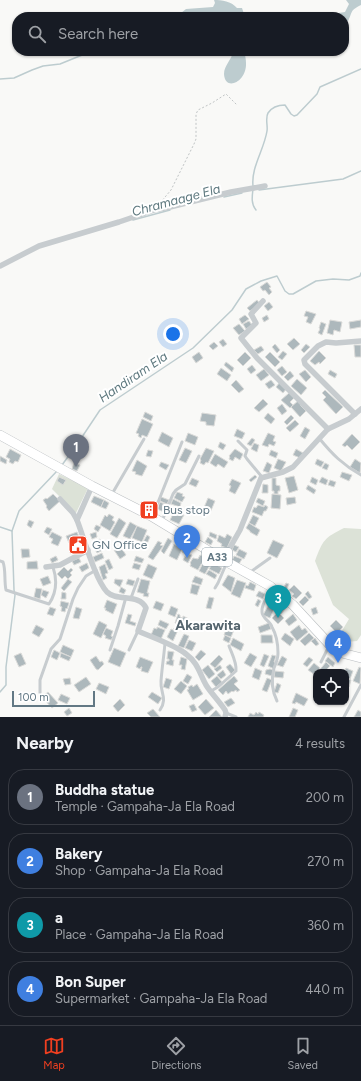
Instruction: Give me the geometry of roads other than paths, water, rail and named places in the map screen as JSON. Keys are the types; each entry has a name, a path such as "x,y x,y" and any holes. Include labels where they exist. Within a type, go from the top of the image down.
{"highway":[{"name":"A33","path":"0,435 161,522 272,588 293,605 330,645 342,653 361,658"}],"street":[{"path":"0,266 39,246 161,209 231,192 265,186"},
{"path":"263,301 251,314 256,323 241,338 256,358 328,428"},
{"path":"354,414 306,364 304,360 318,346 326,342 336,343 361,341"},
{"path":"225,561 248,514 262,477 289,469 299,461 328,428 349,419 361,409"},
{"path":"77,520 92,486"},
{"path":"60,499 73,512 100,581 108,592 142,602 146,608 138,631 185,652 194,660 200,669 206,685 225,715"},
{"path":"46,567 53,567 88,550"}],"lane":[{"path":"319,438 347,467 361,475"},
{"path":"111,495 144,439"},
{"path":"238,441 247,450 245,456 246,459 262,477"},
{"path":"152,517 182,442"},
{"path":"161,522 173,494 185,484 199,456"},
{"path":"248,574 270,558"},
{"path":"0,560 4,565 4,581 6,590 49,604 56,586 56,578 53,567"},
{"path":"215,588 225,561"},
{"path":"40,693 40,680 51,649 60,639 72,599 86,576 96,570"},
{"path":"110,650 128,598 138,579"},
{"path":"272,588 262,607 262,612 263,616 272,626 276,636 278,653 272,687 277,701"},
{"path":"128,650 138,631"},
{"path":"160,710 164,704 164,698 161,690 165,643"},
{"path":"321,662 330,645"},
{"path":"211,691 218,687 237,669 233,655 228,646"},
{"path":"344,717 361,685"},
{"path":"225,715 236,717"}],"waterway":[{"path":"0,79 14,78 43,66 60,64 80,56"},
{"path":"253,186 254,172 267,129 268,113 280,105 285,105 291,114 294,116 297,115 317,94 320,87 361,69"},
{"name":"Chramaage Ela","path":"259,190 343,179 361,171"},
{"path":"253,189 252,198 254,208 256,210"},
{"name":"Chramaage Ela","path":"224,197 242,193"},
{"name":"Chramaage Ela","path":"133,220 170,210"},
{"name":"Handiram Ela","path":"62,465 100,410 193,348 232,310 246,289 261,281 277,276 285,291 289,294 293,294 316,281 333,279 349,280 360,276 361,273"},
{"name":"Handiram Ela","path":"0,527 12,531 19,511 57,471"},
{"path":"0,692 6,685 6,667 15,595 12,531"}],"place":[{"name":"Buddha statue","path":"76,467"},
{"name":"Bus stop","path":"149,510"},
{"name":"GN Office","path":"78,545"},
{"name":"Bakery","path":"187,558"},
{"name":"a","path":"278,618"},
{"name":"Bon Super","path":"338,663"}],"district":[{"name":"Akarawita","path":"208,625"}]}
